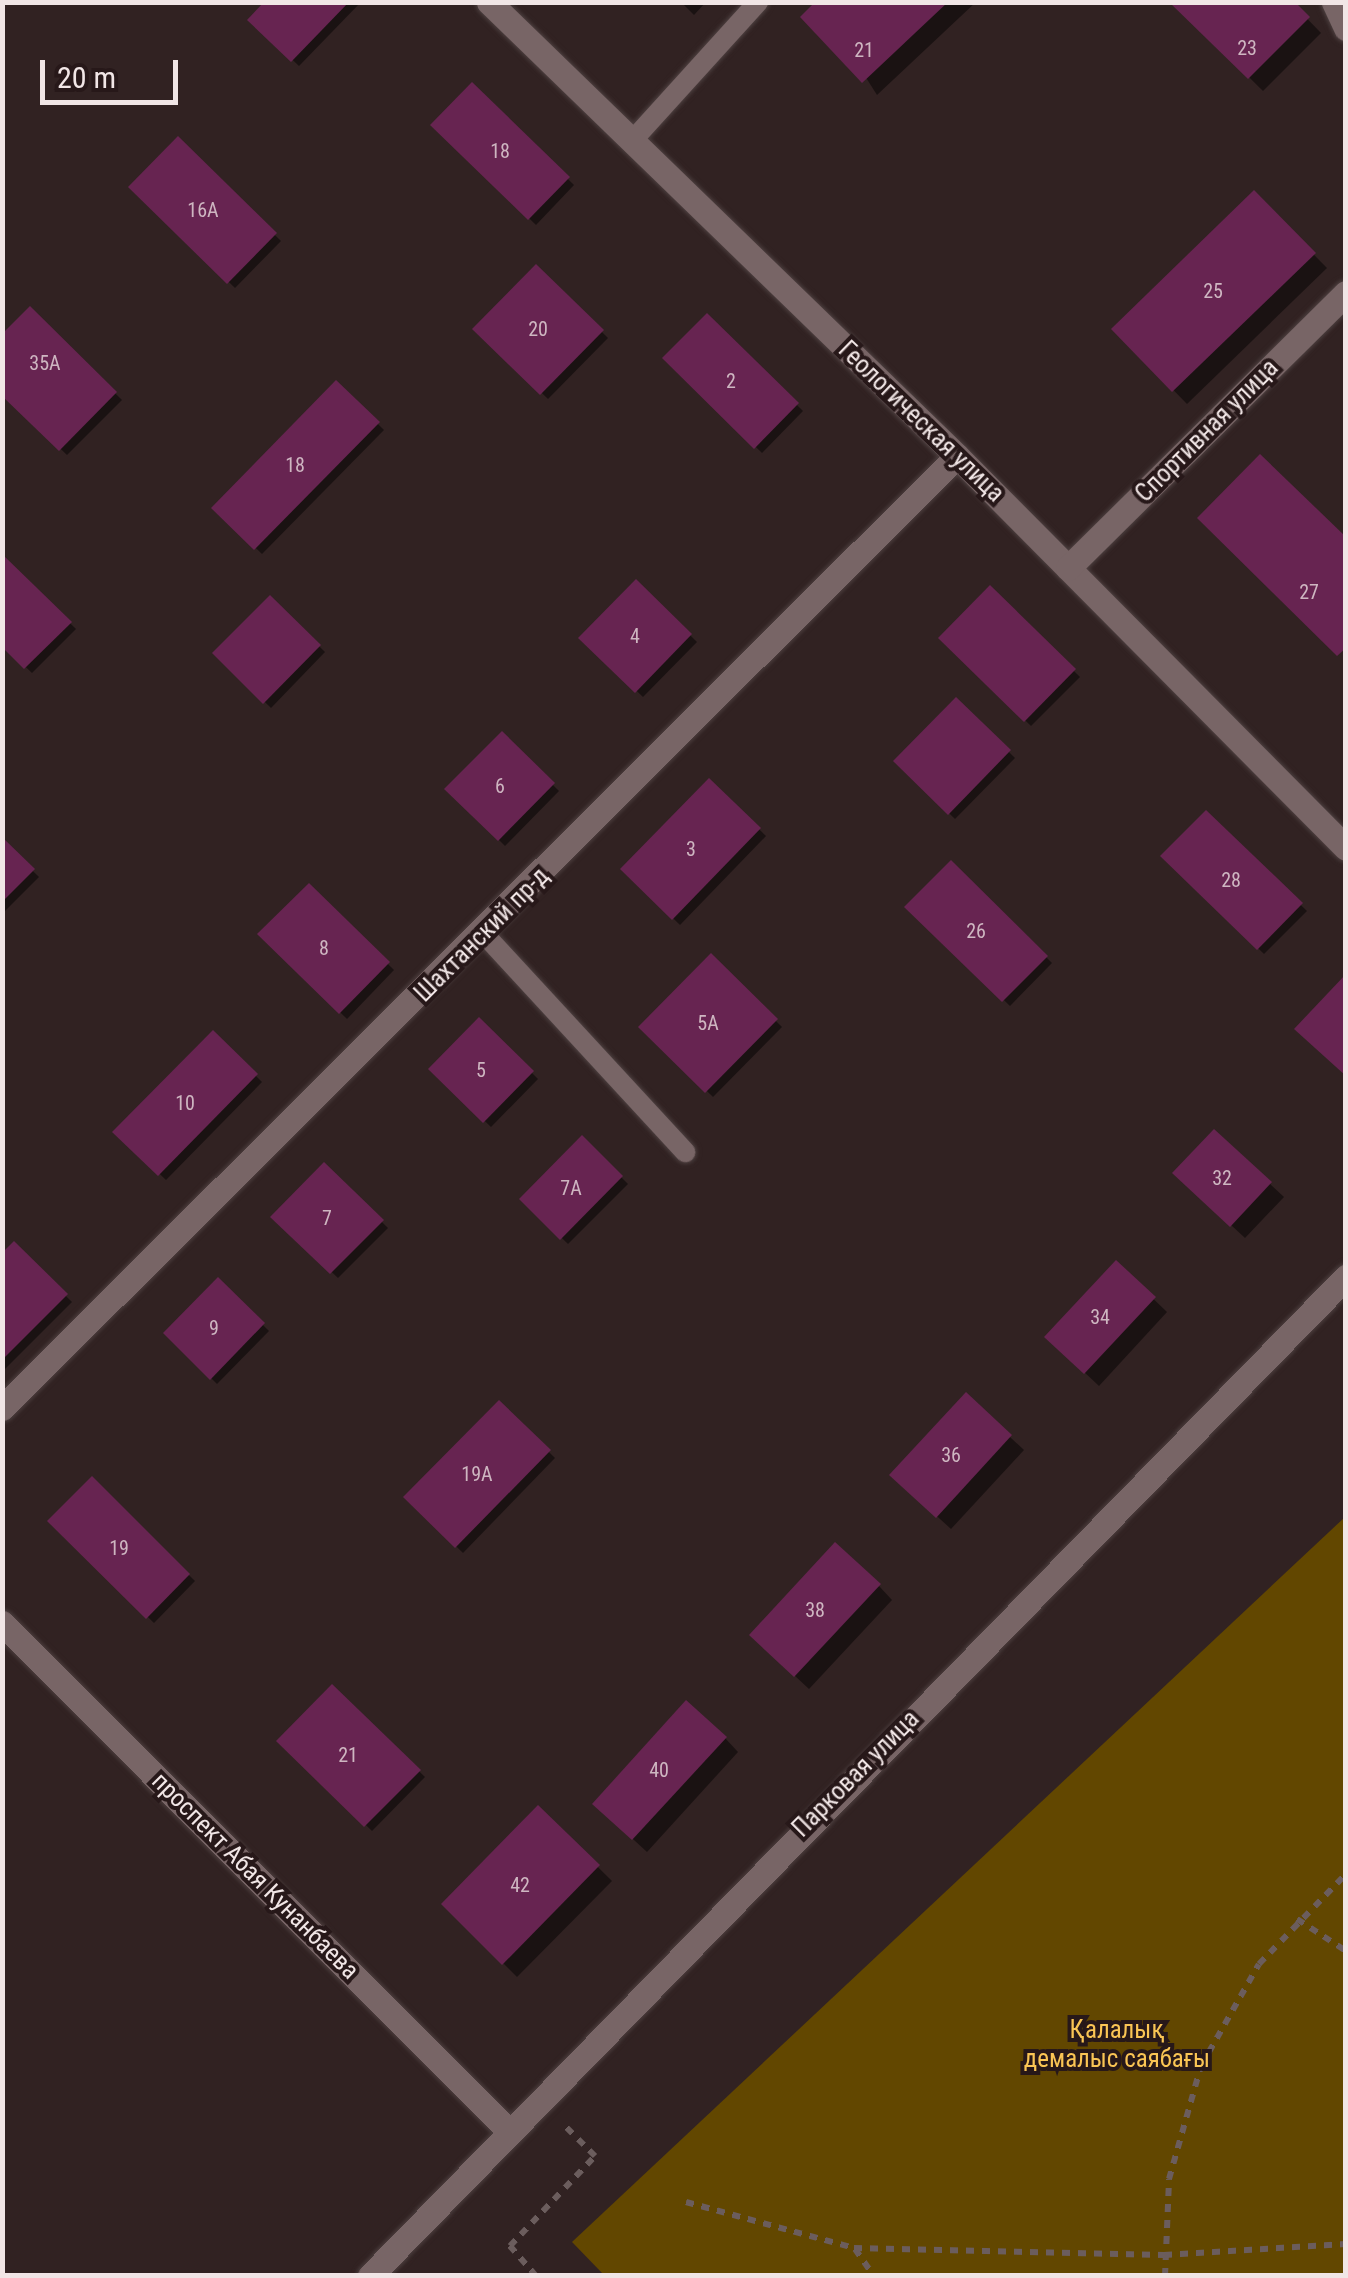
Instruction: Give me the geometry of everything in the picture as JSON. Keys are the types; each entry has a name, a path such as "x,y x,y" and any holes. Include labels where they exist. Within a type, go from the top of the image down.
{"street":[{"name":"Геологическая улица","path":"490,2 957,456 1346,848"},
{"path":"1334,2 1346,28"},
{"name":"Спортивная улица","path":"1068,568 1346,293"},
{"name":"Шахтанский пр-д","path":"2,1408 484,934 957,456"},
{"name":"Парковая улица","path":"373,2275 507,2129 1346,1277"},
{"name":"проспект Абая Кунанбаева","path":"2,1624 507,2129"}],"lane":[{"path":"632,142 758,2"},
{"path":"484,934 686,1152"}],"path":[{"path":"1165,2276 1169,2179 1201,2066 1227,2013 1297,1919 1346,1874"},
{"path":"1297,1919 1346,1952"},
{"path":"536,2276 510,2246 594,2156"},
{"path":"686,2202 854,2248 1164,2255 1346,2244"},
{"path":"854,2248 874,2276"}],"green space":[{"name":"Қалалық демалыс саябағы","path":"1345,1517 1345,2275 604,2275 572,2242"}],"building":[{"path":"264,2 349,2 291,62 247,20"},
{"path":"815,2 948,2 862,83 800,17"},
{"path":"1169,2 1295,2 1310,17 1248,79"},
{"path":"472,82 570,177 528,220 430,125"},
{"path":"178,136 277,233 227,284 128,187"},
{"path":"1254,190 1316,253 1172,392 1111,329"},
{"path":"536,264 604,330 540,395 472,329"},
{"path":"30,306 117,392 59,451 2,396 2,334"},
{"path":"707,313 799,403 754,449 662,358"},
{"path":"336,380 380,422 254,550 211,508"},
{"path":"1260,454 1346,537 1346,648 1337,656 1197,518"},
{"path":"2,554 72,622 24,669 2,647"},
{"path":"636,579 692,634 635,693 578,638"},
{"path":"990,585 1076,669 1024,722 938,638"},
{"path":"270,595 321,645 263,704 212,653"},
{"path":"956,697 1011,750 948,815 893,761"},
{"path":"502,731 555,783 498,841 444,789"},
{"path":"709,778 761,828 672,920 620,869"},
{"path":"1206,810 1303,903 1257,950 1160,856"},
{"path":"2,837 35,869 2,902"},
{"path":"951,860 1048,956 1002,1002 904,907"},
{"path":"309,883 390,962 339,1014 257,934"},
{"path":"711,953 778,1019 705,1093 638,1027"},
{"path":"1346,974 1346,1076 1294,1029"},
{"path":"479,1017 534,1071 483,1123 428,1069"},
{"path":"213,1030 258,1074 158,1176 112,1132"},
{"path":"1214,1129 1272,1182 1230,1227 1172,1173"},
{"path":"582,1135 623,1176 560,1240 519,1199"},
{"path":"324,1162 384,1220 330,1274 270,1217"},
{"path":"14,1241 68,1294 2,1360 2,1253"},
{"path":"1116,1260 1156,1297 1084,1374 1044,1337"},
{"path":"218,1277 265,1323 210,1380 163,1333"},
{"path":"966,1392 1012,1435 936,1518 889,1475"},
{"path":"499,1400 551,1450 455,1548 403,1497"},
{"path":"92,1476 190,1574 146,1619 47,1521"},
{"path":"835,1542 881,1584 794,1677 749,1635"},
{"path":"332,1684 421,1770 364,1827 276,1741"},
{"path":"686,1700 727,1737 632,1840 592,1804"},
{"path":"538,1805 600,1865 502,1965 441,1904"}]}
